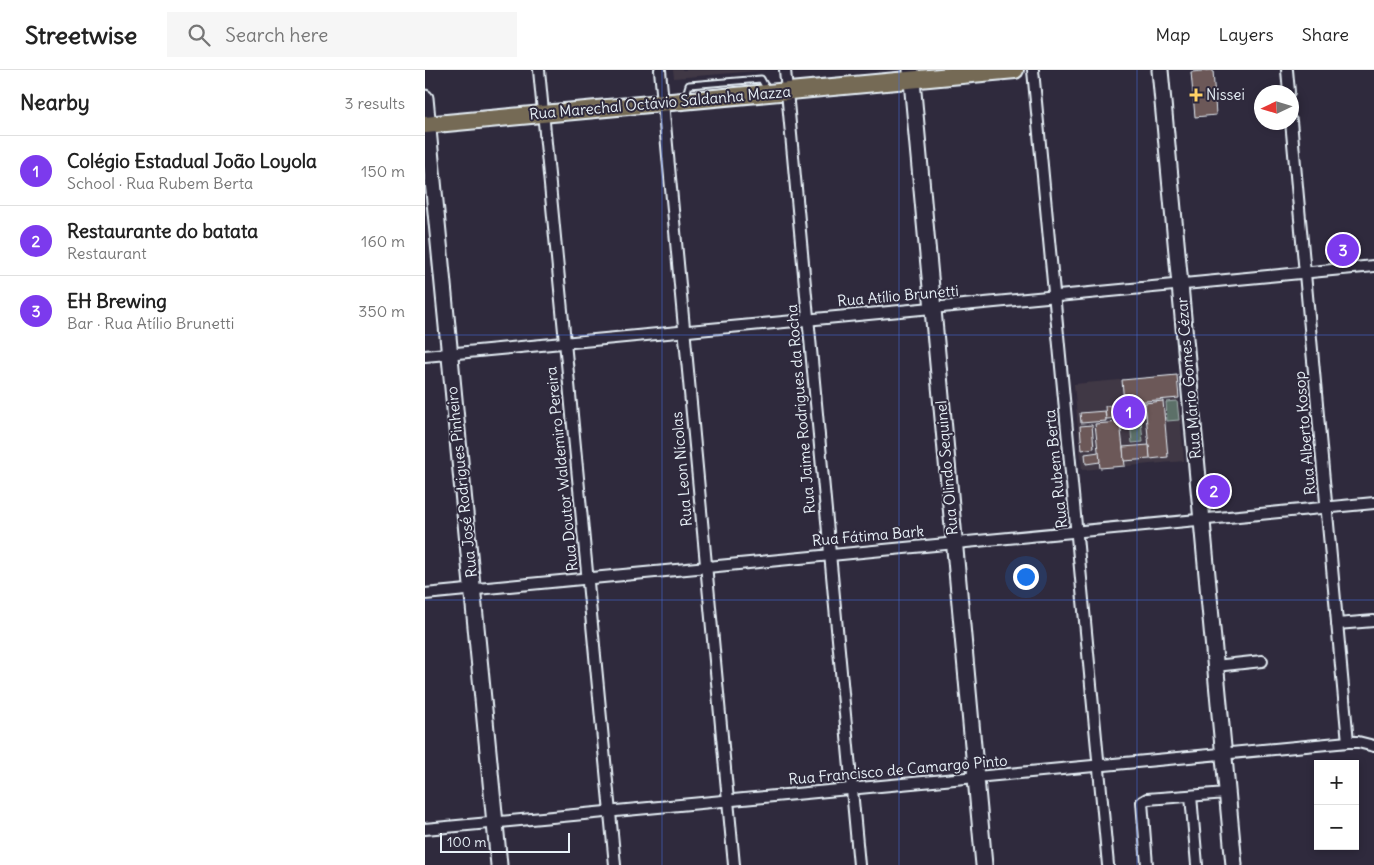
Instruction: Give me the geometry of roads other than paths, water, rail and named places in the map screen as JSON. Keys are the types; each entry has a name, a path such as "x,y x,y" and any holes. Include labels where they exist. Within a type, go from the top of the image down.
{"main road":[{"name":"Rua Marechal Octávio Saldanha Mazza","path":"426,125 769,93 911,75 1015,70"}],"street":[{"name":"Rua Doutor Waldemiro Pereira","path":"539,70 615,865"},
{"name":"Rua Leon Nícolas","path":"660,70 733,865"},
{"name":"Rua Jaime Rodrigues da Rocha","path":"785,70 859,865"},
{"name":"Rua Rubem Berta","path":"1033,70 1108,865"},
{"name":"Rua Mário Gomes Cézar","path":"1160,70 1234,865"},
{"path":"1287,70 1288,85"},
{"name":"Rua Olindo Sequinel","path":"911,75 984,865"},
{"name":"Rua José Rodrigues Pinheiro","path":"425,98 426,125 499,865"},
{"name":"Rua Alberto Kosop","path":"1292,130 1348,742"},
{"name":"Rua Atílio Brunetti","path":"425,356 1374,266"},
{"name":"Rua Fátima Bark","path":"425,594 1374,503"},
{"path":"1337,624 1374,622"},
{"path":"1215,666 1262,662"},
{"name":"Rua Francisco de Camargo Pinto","path":"425,830 1348,742 1358,742 1374,746"},
{"path":"1147,865 1142,802 1227,793"},
{"path":"1191,796 1197,865"}],"lane":[{"path":"742,74 743,80"},
{"path":"704,77 705,84"},
{"path":"684,101 689,85 761,79 769,93"}],"place":[{"name":"Nissei","path":"1196,95"},
{"name":"EH Brewing","path":"1343,250"},
{"name":"Colégio Estadual João Loyola","path":"1129,412"},
{"name":"Restaurante do batata","path":"1214,491"}]}
